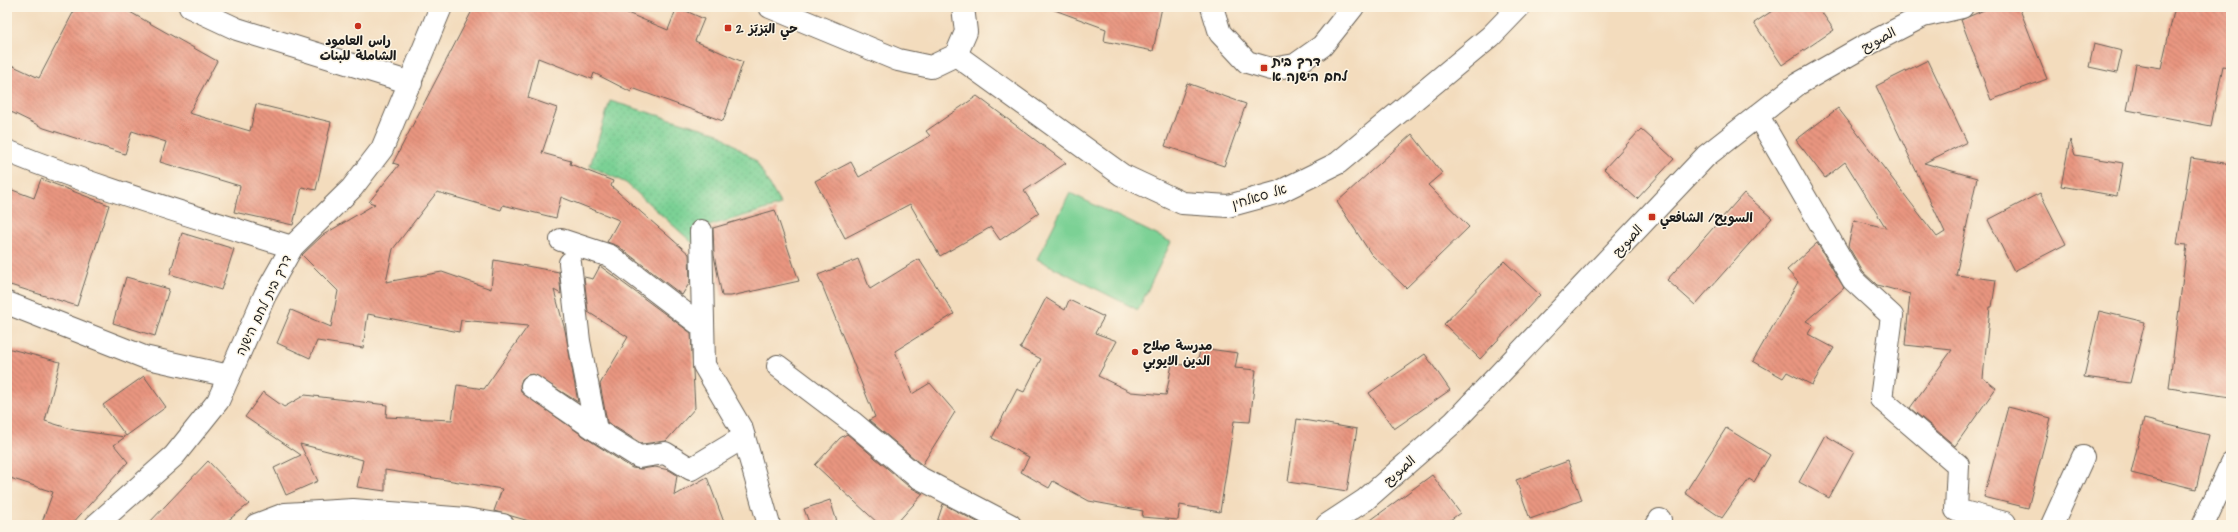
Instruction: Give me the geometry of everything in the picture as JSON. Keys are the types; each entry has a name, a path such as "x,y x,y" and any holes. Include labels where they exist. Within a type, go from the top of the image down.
{"street":[{"path":"190,7 237,29 411,83"},
{"name":"דרך בית לחם הישנה","path":"96,525 174,456 218,401 265,295 292,247 352,188 382,149 411,83 441,7"},
{"path":"770,7 898,60 931,67 956,54 966,32 964,7"},
{"path":"1212,7 1220,33 1247,62 1271,69 1295,65 1322,46 1353,7"},
{"name":"אל סאלחין","path":"956,54 1122,175 1182,203 1228,206 1279,192 1338,163 1491,36 1519,7"},
{"name":"الصويح","path":"1327,525 1364,500 1454,422 1706,156 1798,84 1861,48 1923,16 1962,7"},
{"path":"1758,116 1853,280 1892,316 1881,399 1958,465 1956,510 2005,523"},
{"path":"7,151 56,171 157,205 292,247"},
{"path":"701,232 704,365 742,430 769,525"},
{"path":"561,240 610,256 703,328"},
{"path":"570,263 579,341 596,430"},
{"path":"7,303 144,357 229,376"},
{"path":"778,366 852,422 916,476 1010,525"},
{"path":"532,386 596,430 639,457 665,453 691,469 744,437"},
{"path":"2052,525 2083,457"},
{"path":"2203,525 2231,464"},
{"path":"256,525 285,514 353,510 503,525"}],"green space":[{"path":"610,101 718,133 756,161 781,205 709,226 696,246 626,183 590,166"},
{"path":"1070,193 1171,242 1138,310 1037,259"}],"building":[{"path":"76,7 121,7 217,61 189,113 250,131 256,104 331,122 316,190 302,187 293,225 234,212 240,186 160,162 166,142 132,131 125,154 44,128 7,110 7,63 39,78"},
{"path":"474,7 613,7 668,30 677,7 704,19 695,41 743,62 723,121 632,88 631,92 594,73 592,79 538,58 528,98 557,108 542,153 571,161 570,164 613,181 611,186 689,254 690,282 682,295 618,246 607,242 619,220 561,197 556,218 503,205 501,210 437,192 393,249 386,282 442,272 491,289 494,260 559,272 561,294 554,290 565,330 578,402 533,374 527,375 522,379 520,385 521,392 632,468 641,469 655,467 669,470 677,475 674,496 707,477 725,525 543,525 494,511 502,489 385,470 385,491 357,487 363,460 300,444 318,481 286,495 274,468 301,455 245,417 263,392 284,407 305,395 387,405 386,417 452,420 457,385 484,389 528,326 461,320 459,332 368,314 363,348 317,341 310,358 277,343 291,310 331,327 338,291 302,255 323,235 375,204 369,202 399,165 393,163"},
{"path":"1052,7 1162,7 1153,51 1104,41 1106,29 1052,9"},
{"path":"1778,7 1818,7 1834,30 1782,65 1754,23"},
{"path":"1991,7 2019,7 2047,79 1991,100 1961,20"},
{"path":"2175,7 2219,7 2231,10 2231,67 2223,66 2211,126 2127,110 2136,64 2161,68"},
{"path":"2094,44 2122,51 2117,73 2089,67"},
{"path":"1928,60 1967,142 1924,163 1977,178 1956,275 1996,280 1992,307 1990,307 1983,378 1996,388 1955,446 1910,408 1952,350 1905,345 1910,294 1877,285 1863,272 1848,246 1854,220 1886,228 1845,162 1825,178 1796,140 1838,108 1937,237 1945,232 1876,86"},
{"path":"1187,83 1246,104 1224,166 1165,146"},
{"path":"977,96 1066,163 1024,191 1039,213 1000,240 991,227 940,256 910,204 845,238 815,181 851,162 859,177 930,136 926,131"},
{"path":"1641,129 1674,159 1637,199 1604,169"},
{"path":"1412,134 1442,173 1428,185 1469,227 1406,288 1371,254 1337,202"},
{"path":"2070,140 2075,155 2123,163 2117,196 2061,186"},
{"path":"2191,158 2231,164 2231,397 2169,388 2187,245 2177,244"},
{"path":"41,179 109,205 77,306 7,284 7,188 34,198"},
{"path":"1744,193 1772,218 1695,305 1667,280"},
{"path":"2040,193 2066,244 2014,271 1988,220"},
{"path":"775,210 799,281 731,296 722,296 714,255 713,228"},
{"path":"182,233 234,249 221,290 170,274"},
{"path":"1817,243 1844,288 1806,321 1813,325 1808,334 1834,348 1812,385 1787,372 1783,378 1753,361 1798,282 1787,270"},
{"path":"858,259 870,289 919,259 954,314 895,351 912,394 930,383 955,412 922,465 869,420 875,417 818,275"},
{"path":"1504,261 1540,295 1480,359 1444,324"},
{"path":"600,266 691,333 695,408 666,441 642,444 607,422 600,384 628,337 588,312 584,277 593,279"},
{"path":"126,277 169,289 155,336 113,323"},
{"path":"1046,298 1065,310 1069,300 1104,317 1095,333 1117,341 1098,376 1131,392 1166,395 1172,364 1196,366 1201,348 1238,353 1235,368 1256,370 1250,422 1234,421 1220,512 1180,505 1178,520 1142,517 1143,511 1089,501 1053,481 1049,488 1021,472 1029,457 992,438 1017,389 1024,392 1041,359 1020,348"},
{"path":"2099,311 2145,322 2130,383 2084,377"},
{"path":"7,348 60,362 45,421 74,430 125,437 114,445 128,462 71,525 41,525 53,492 7,477"},
{"path":"1425,354 1450,390 1394,429 1369,393"},
{"path":"144,376 166,407 126,436 103,405"},
{"path":"2008,407 2051,418 2028,508 1984,497"},
{"path":"1297,419 1357,429 1347,491 1288,482"},
{"path":"2144,419 2209,435 2196,489 2131,473"},
{"path":"1726,428 1770,455 1754,482 1749,479 1722,518 1685,493"},
{"path":"847,434 908,486 923,494 895,525 880,525 815,465 840,438"},
{"path":"1825,435 1854,452 1829,498 1799,482"},
{"path":"208,461 249,504 222,525 147,525"},
{"path":"1568,461 1582,500 1530,519 1516,480"},
{"path":"1432,475 1460,513 1443,525 1364,525"},
{"path":"830,500 838,525 810,525 804,509"},
{"path":"943,504 983,525 936,525"}],"place":[{"name":"راس العامود الشاملة للبنات","path":"358,26"},
{"name":"حي البَزبَز 2","path":"728,28"},
{"name":"דרך בית לחם הישנה א","path":"1264,68"},
{"name":"السويح/ الشافعي","path":"1652,217"},
{"name":"مدرسة صلاح الدين الايوبي","path":"1135,352"}]}
